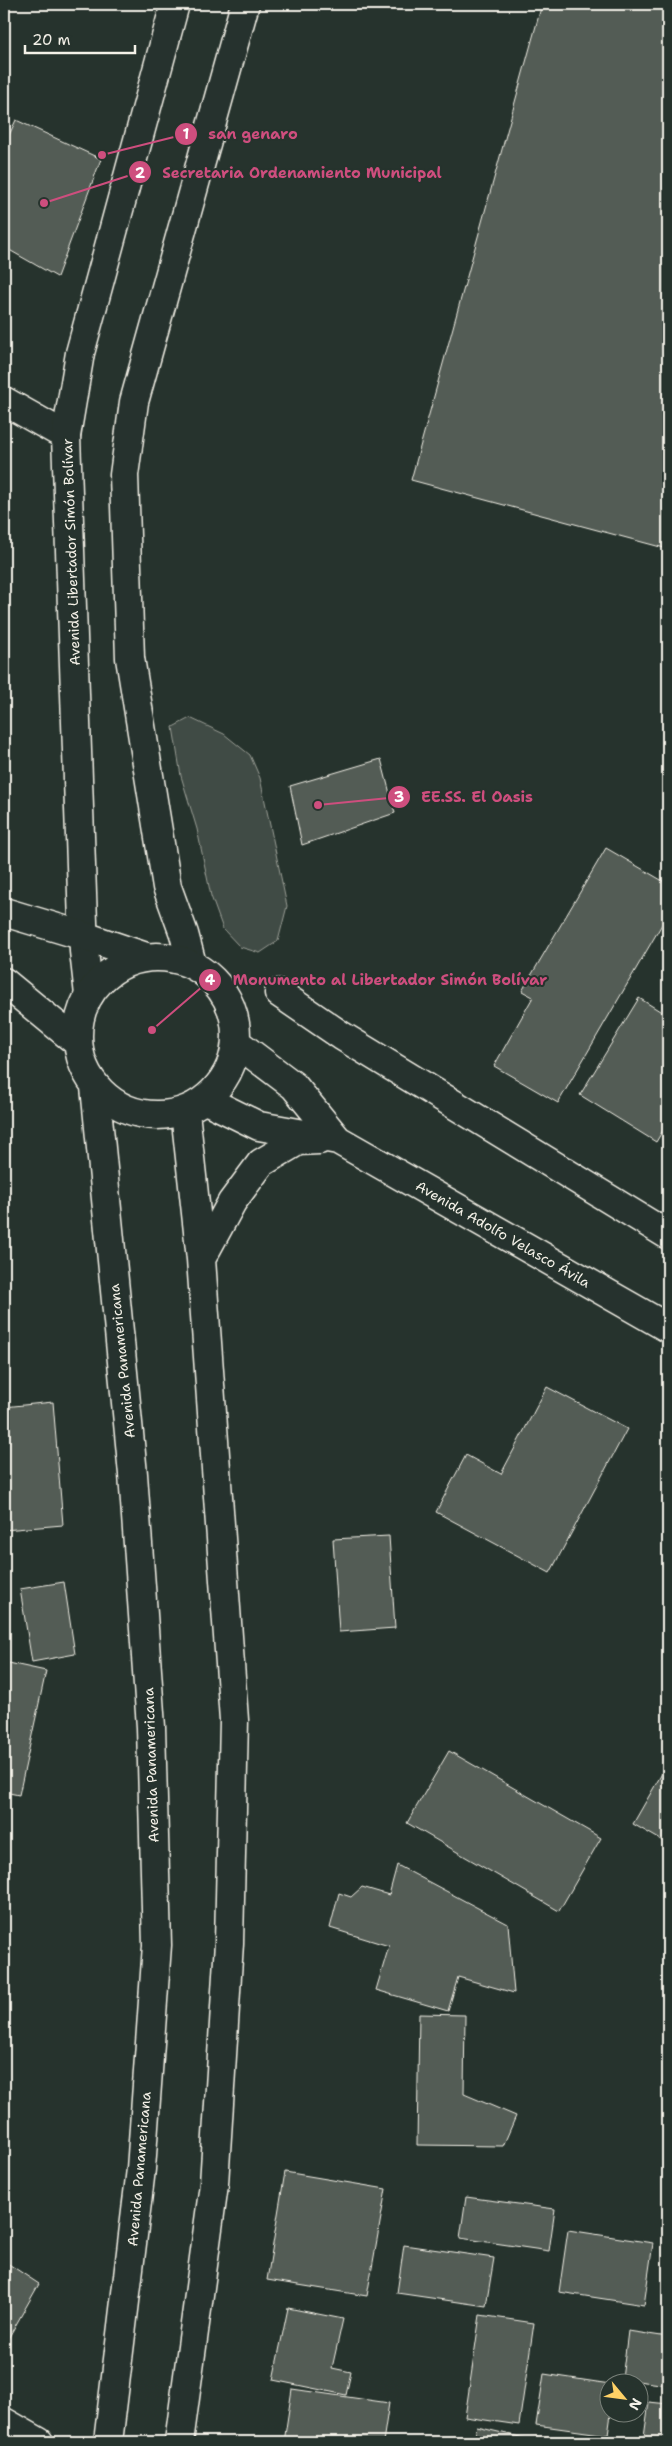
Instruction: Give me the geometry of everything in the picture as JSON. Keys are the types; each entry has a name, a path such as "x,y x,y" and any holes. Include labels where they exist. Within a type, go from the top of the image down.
{"main road":[{"name":"Avenida Libertador Simón Bolívar","path":"89,995 84,936 66,436 80,352 175,4"},
{"path":"192,964 184,934 167,887 130,658 124,475 134,402 245,4"},
{"path":"4,401 66,436"},
{"path":"4,912 146,957"},
{"path":"146,957 169,957 192,964 214,980 230,1003 237,1030 237,1043 232,1064 221,1084 195,1106 160,1116 136,1114 114,1104 95,1087 83,1066 78,1043 79,1018 89,995 104,976 124,964 146,957"},
{"path":"4,982 78,1043"},
{"path":"279,993 342,1036 668,1235"},
{"name":"Avenida Adolfo Velasco Ávila","path":"237,1043 294,1086 338,1140"},
{"name":"Avenida Panamericana","path":"95,1087 133,1474 151,1728 157,1945 141,2168 108,2442"},
{"path":"178,2442 214,2184 229,1943 234,1720 200,1259 195,1106"},
{"name":"Avenida Adolfo Velasco Ávila","path":"195,1106 259,1126 338,1140 668,1328"},
{"path":"200,1259 232,1202 261,1163 298,1141 338,1140"},
{"path":"4,2422 38,2442"}],"shaded area":[{"path":"190,718 224,734 250,755 260,778 287,906 278,941 260,953 240,947 223,929 211,896 197,829 181,776 173,727"}],"building":[{"path":"542,4 668,4 668,549 411,480"},
{"path":"16,120 101,159 57,277 4,247 4,146"},
{"path":"381,759 395,813 302,845 290,786"},
{"path":"606,848 668,884 668,914 558,1103 494,1066 533,997 522,991"},
{"path":"639,998 668,1016 668,1122 656,1142 580,1095"},
{"path":"547,1387 627,1429 550,1573 436,1512 466,1455 501,1474"},
{"path":"53,1402 63,1525 4,1530 4,1407"},
{"path":"389,1536 395,1628 339,1632 333,1539"},
{"path":"64,1582 75,1654 32,1662 20,1589"},
{"path":"4,1662 46,1671 19,1795 4,1792"},
{"path":"449,1751 601,1838 559,1911 407,1823"},
{"path":"668,1763 668,1844 633,1824"},
{"path":"397,1865 508,1924 514,1993 458,1977 448,2011 376,1990 389,1946 330,1928 339,1893 351,1897 362,1887 389,1895"},
{"path":"419,2014 465,2015 464,2094 516,2116 503,2146 417,2145"},
{"path":"285,2172 386,2189 367,2296 267,2280"},
{"path":"466,2197 555,2209 549,2251 460,2238"},
{"path":"568,2230 653,2243 644,2305 559,2292"},
{"path":"404,2245 494,2258 486,2306 397,2293"},
{"path":"4,2261 39,2284 5,2344 4,2343"},
{"path":"288,2308 343,2319 332,2368 351,2372 346,2395 273,2380"},
{"path":"480,2315 534,2323 519,2425 465,2417"},
{"path":"628,2331 668,2337 668,2385 650,2383 650,2374 623,2374"},
{"path":"544,2374 600,2382 600,2424 610,2424 608,2435 536,2425"},
{"path":"292,2389 389,2403 383,2442 284,2442"},
{"path":"650,2402 668,2404 668,2441 644,2437 646,2424 650,2424"},
{"path":"477,2427 541,2442 473,2442"}],"place":[{"name":"san genaro","path":"102,155"},
{"name":"Secretaria Ordenamiento Municipal","path":"44,203"},
{"name":"EE.SS. El Oasis","path":"318,805"},
{"name":"Monumento al Libertador Simón Bolívar","path":"152,1030"}]}
